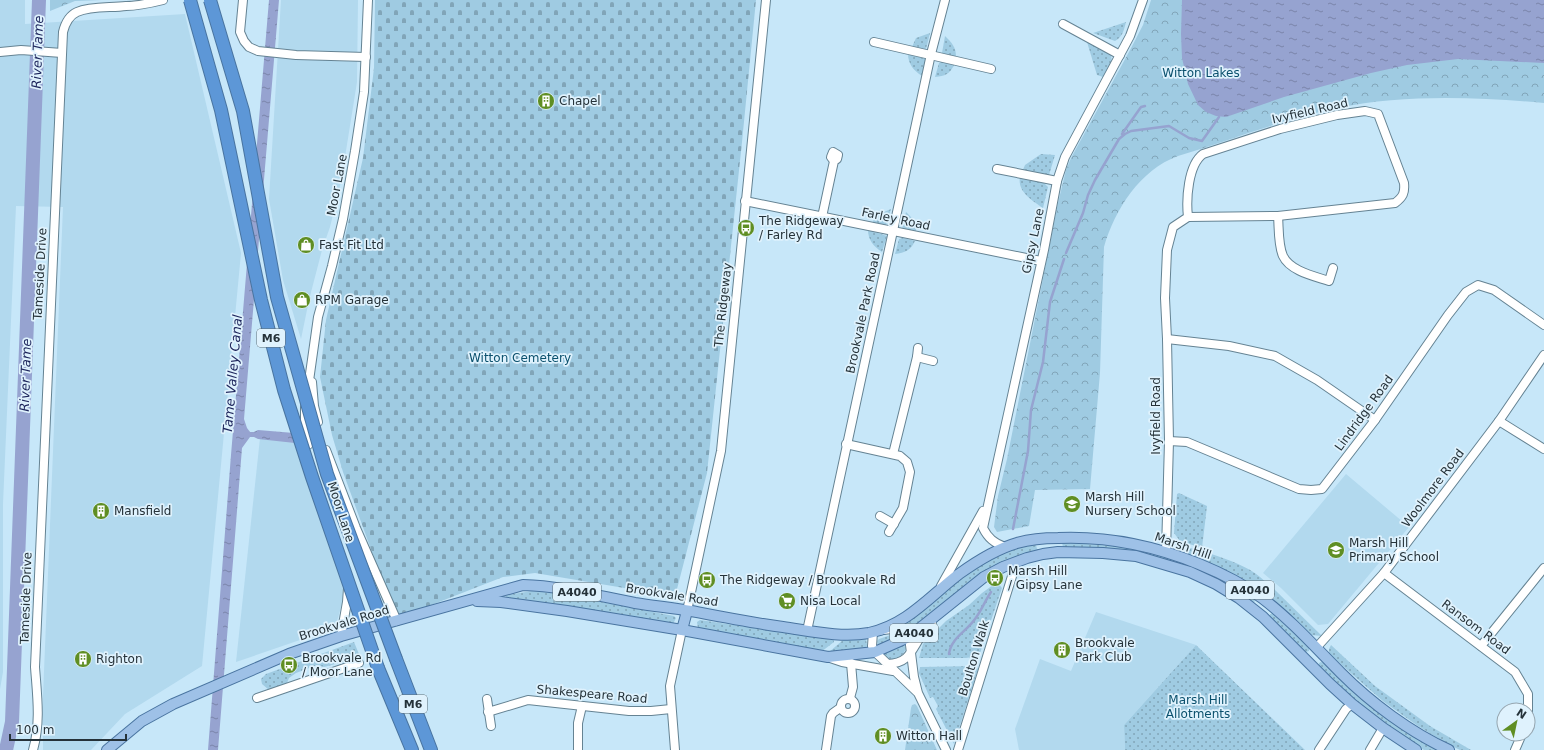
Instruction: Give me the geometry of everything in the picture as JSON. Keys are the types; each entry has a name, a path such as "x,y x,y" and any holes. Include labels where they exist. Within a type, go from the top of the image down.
{"highway":[{"name":"M6","path":"190,0 221,110 261,300 284,390 314,485 378,668 412,750"},
{"name":"M6","path":"210,0 243,111 277,297 327,474 431,750"}],"main road":[{"name":"Marsh Hill","path":"874,632 898,622 919,609 940,589 979,560 1018,542 1038,538 1076,537 1136,545 1166,552 1198,564 1236,581 1262,598 1280,612 1317,647 1342,674 1389,714 1408,727 1449,750"},
{"name":"Marsh Hill","path":"874,652 909,637 984,577 1033,556 1058,552 1103,553 1136,556 1190,572 1216,584 1239,598 1263,616 1352,704 1383,728 1416,750"},
{"name":"Brookvale Road","path":"107,750 142,721 173,704 289,654 341,636 523,585 544,586 647,605 807,631 840,635 857,635 874,632"},
{"name":"Brookvale Road","path":"469,601 508,603 682,630 828,657 874,652"},
{"path":"682,630 687,611"},
{"path":"1306,660 1317,647"}],"street":[{"name":"Tameside Drive","path":"34,750 37,736 38,714 35,667 58,53 65,24 69,17 77,12 163,0"},
{"path":"235,0 242,4 240,32 244,41 249,47 258,51 366,57"},
{"name":"Moor Lane","path":"341,636 348,602 349,573 304,434 305,407 318,317 341,227 355,151 364,92 368,0"},
{"name":"The Ridgeway","path":"687,611 721,451 766,0"},
{"name":"Brookvale Park Road","path":"807,631 846,444 944,0"},
{"name":"Gipsy Lane","path":"1005,547 988,537 983,528 1057,181 1068,150 1130,36 1143,0"},
{"path":"1063,24 1120,55"},
{"path":"874,42 991,69"},
{"path":"0,52 21,50 58,53"},
{"name":"Ivyfield Road","path":"1166,552 1169,441 1165,298 1167,250 1173,227 1188,217 1278,216 1396,203 1403,197 1405,189 1378,114 1365,111 1337,115 1280,129 1202,154 1198,158 1191,172 1187,209 1188,217"},
{"path":"822,217 834,161"},
{"path":"996,169 1057,181"},
{"name":"Farley Road","path":"745,201 1041,261"},
{"path":"1278,216 1282,252 1288,263 1306,273 1329,281 1333,268"},
{"name":"Lindridge Road","path":"1169,441 1187,442 1299,489 1322,489 1375,420 1448,315 1466,292 1478,285 1494,290 1544,325"},
{"path":"1167,338 1229,346 1275,356 1317,380 1375,420"},
{"path":"893,454 918,348"},
{"name":"Woolmore Road","path":"1317,647 1384,573 1499,421 1544,355"},
{"path":"917,357 933,361"},
{"name":"Moor Lane","path":"311,371 314,406 327,453 356,528 397,621"},
{"path":"1499,421 1544,449"},
{"path":"846,444 893,454 904,458 910,472 904,504 890,532"},
{"name":"Gipsy Lane","path":"940,589 988,501"},
{"path":"880,516 894,524"},
{"path":"1481,646 1544,568"},
{"name":"Boulton Walk","path":"958,750 1013,573"},
{"name":"Ransom Road","path":"1384,573 1515,672 1528,694 1528,702"},
{"path":"891,668 894,664 906,659 911,654 920,636 948,605"},
{"path":"918,693 874,652 872,646 874,632 897,628 904,630 909,637 914,677 918,693 946,750"},
{"path":"675,750 670,686 682,630"},
{"path":"828,657 851,663 891,668"},
{"path":"257,698 359,663"},
{"path":"850,698 853,687 851,663"},
{"path":"826,750 831,716 840,708 841,702 844,699 850,698"},
{"path":"840,708 844,712 848,713 854,710 855,704 850,698"},
{"path":"487,699 491,726"},
{"name":"Shakespeare Road","path":"488,712 528,700 651,711 671,709"},
{"path":"1319,750 1346,710 1352,704"},
{"path":"578,750 578,723 582,706"},
{"path":"1370,750 1383,728"}],"shaded area":[{"path":"0,0 25,0 25,24 185,14 241,253 202,666 125,714 91,750 43,750 43,696 63,207 16,206 3,504 3,672 0,689"},
{"path":"281,0 358,0 357,82 341,182 309,300 301,339 283,280 269,199"},
{"path":"260,438 295,440 343,585 342,604 335,628 236,662"},
{"name":"Marsh Hill Primary School","path":"1346,474 1409,527 1328,624 1318,625 1281,588 1263,573"},
{"path":"1096,612 1196,645 1124,725 1125,750 1019,750 1015,729 1040,659 1071,671"}],"green space":[{"path":"50,0 102,0 75,1 50,11"},
{"name":"Witton Cemetery","path":"375,0 756,0 707,473 677,589 666,595 535,573 503,577 398,618 377,566 343,472 332,435 320,377 326,320 363,158 374,68"},
{"name":"Witton Lakes","path":"1151,0 1544,0 1544,103 1493,99 1441,98 1388,100 1338,108 1257,130 1178,156 1164,162 1152,171 1131,192 1122,205 1104,247 1100,373 1090,489 1035,490 1029,526 997,532 994,527 998,496 1007,459 1058,203 1066,170 1071,158 1143,25"},
{"path":"1126,22 1124,30 1115,41 1093,33"},
{"path":"930,33 926,49 912,47 916,38"},
{"path":"945,36 953,45 956,57 942,53"},
{"path":"1087,42 1111,55 1112,62 1103,77 1097,75"},
{"path":"908,54 926,59 922,76 912,67"},
{"path":"942,61 954,65 951,71 947,74 935,77 939,63"},
{"path":"1041,154 1055,155 1049,175 1047,176 1022,172 1025,165"},
{"path":"1020,177 1044,183 1048,187 1043,208 1023,192"},
{"path":"891,209 886,225 872,223 877,215"},
{"path":"906,212 914,221 916,233 902,229"},
{"path":"868,230 887,236 882,252 872,243"},
{"path":"903,238 915,241 912,247 902,253 895,254 899,239"},
{"path":"1179,493 1207,506 1202,548 1180,541 1174,533 1177,494"},
{"path":"1062,542 1125,547 1184,563 1222,580 1255,600 1254,603 1221,582 1182,566 1063,548"},
{"path":"1173,543 1224,558 1238,564 1260,577 1268,585 1266,587 1242,580 1176,551 1173,548"},
{"path":"1036,545 1037,549 1050,549 1018,558 911,632 904,624 959,581 988,561 1013,549"},
{"path":"997,582 1002,588 979,656 966,658 919,658 923,644 946,621 969,605"},
{"path":"1274,589 1322,636 1311,635 1270,596"},
{"path":"532,591 554,593 674,616 676,618 673,624 670,625 506,597 506,595"},
{"path":"1272,613 1309,647 1309,651 1304,651 1269,616"},
{"path":"700,620 834,640 834,642 821,652 698,629 697,622"},
{"path":"899,632 902,634 900,638 878,646 877,641 879,639"},
{"path":"866,639 866,649 828,653 843,640"},
{"path":"354,642 361,659 345,665 343,662 324,667 317,665 296,673 289,678 287,683 269,690 262,684 261,679 266,674"},
{"path":"903,644 906,648 904,653 898,658 891,661 883,655 883,653"},
{"name":"Marsh Hill Allotments","path":"1196,645 1305,750 1125,750 1124,725"},
{"path":"1331,645 1375,686 1430,726 1471,750 1460,750 1444,742 1384,702 1329,654"},
{"path":"1321,662 1326,664 1440,750 1424,750 1381,721 1319,667 1319,663"},
{"path":"976,666 978,669 954,744 936,709 938,706 933,697 930,698 919,673 920,667"},
{"path":"915,704 937,750 905,750 911,708 912,705"}],"water":[{"path":"269,0 279,0 244,419 250,432 258,430 294,433 295,443 250,437 242,448 218,750 208,750 231,455"},
{"name":"Witton Lakes","path":"1182,0 1544,0 1544,63 1458,59 1407,65 1371,73 1284,97 1226,117 1216,116 1206,112 1198,105 1188,84 1182,58"}],"waterway":[{"name":"River Tame","path":"6,750 12,722 39,0"},
{"path":"1122,134 1141,107 1145,106"},
{"path":"1066,253 1083,213 1088,195 1119,139 1131,131 1169,126 1189,138 1202,141 1219,117"},
{"path":"1013,529 1028,451 1031,410 1043,362 1050,302 1064,259"},
{"path":"949,654 950,648 956,639 975,619 991,592"}],"place":[{"name":"Chapel","path":"546,101"},
{"name":"The Ridgeway / Farley Rd","path":"746,228"},
{"name":"Fast Fit Ltd","path":"306,245"},
{"name":"RPM Garage","path":"302,300"},
{"name":"Marsh Hill Nursery School","path":"1072,504"},
{"name":"Mansfield","path":"101,511"},
{"name":"Marsh Hill Primary School","path":"1336,550"},
{"name":"Marsh Hill / Gipsy Lane","path":"995,578"},
{"name":"The Ridgeway / Brookvale Rd","path":"707,580"},
{"name":"Nisa Local","path":"787,601"},
{"name":"Brookvale Park Club","path":"1062,650"},
{"name":"Righton","path":"83,659"},
{"name":"Brookvale Rd / Moor Lane","path":"289,665"},
{"name":"Witton Hall","path":"883,736"}],"water label":[{"name":"Tame Valley Canal","path":"232,374"}]}
